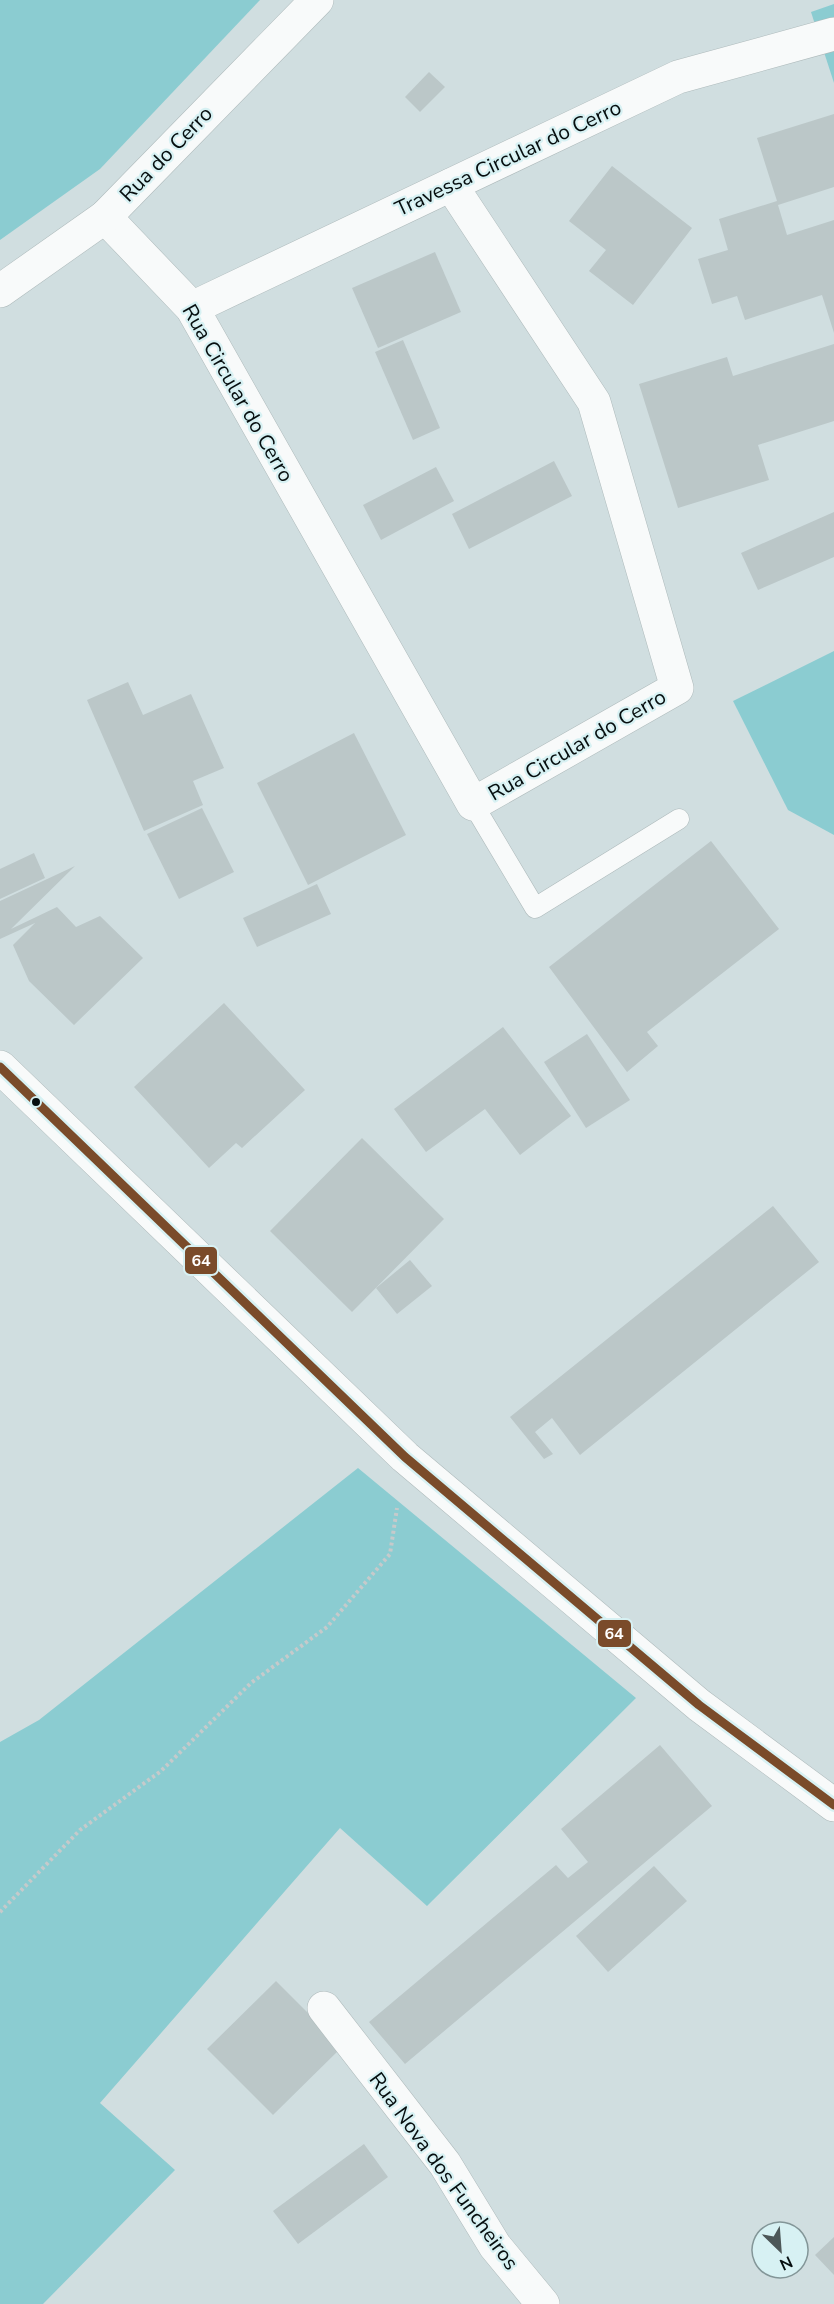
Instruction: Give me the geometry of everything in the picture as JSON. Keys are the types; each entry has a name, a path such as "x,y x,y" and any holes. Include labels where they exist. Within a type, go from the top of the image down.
{"street":[{"name":"Rua do Cerro","path":"0,291 105,217 317,0"},
{"name":"Travessa Circular do Cerro","path":"192,308 678,77 834,34"},
{"name":"Rua Circular do Cerro","path":"105,217 192,308 473,804 677,688 594,402 451,185"},
{"path":"0,1067 405,1457 699,1705 834,1805"},
{"name":"Rua Nova dos Funcheiros","path":"324,2008 445,2164 495,2246 543,2304"}],"lane":[{"path":"473,804 535,908 679,819"}],"path":[{"path":"0,1912 80,1830 161,1771 251,1683 327,1627 390,1554 405,1457"}],"shaded area":[{"path":"0,0 260,0 100,169 0,240"},
{"path":"834,4 834,83 811,12"},
{"path":"834,651 834,835 788,810 733,701"},
{"path":"358,1468 636,1698 427,1906 340,1828 100,2103 175,2170 43,2304 0,2304 0,1742 39,1720"}],"building":[{"path":"429,72 445,87 420,112 405,97"},
{"path":"834,114 834,187 778,205 787,235 834,220 834,333 822,295 745,320 737,296 712,304 698,259 728,250 719,219 777,201 757,138"},
{"path":"612,166 692,228 633,305 589,271 606,250 569,221"},
{"path":"435,252 461,312 378,348 352,288"},
{"path":"403,340 440,428 413,440 375,352"},
{"path":"834,344 834,421 758,445 769,480 678,508 639,384 727,357 733,376"},
{"path":"554,461 572,496 469,549 452,514"},
{"path":"436,467 454,501 381,540 363,505"},
{"path":"834,512 834,557 758,590 741,553"},
{"path":"128,682 143,715 191,694 224,768 193,781 203,805 144,831 87,700"},
{"path":"354,733 406,835 308,885 257,783"},
{"path":"202,808 234,872 179,899 147,834"},
{"path":"711,841 779,929 647,1032 658,1046 627,1072 549,967"},
{"path":"34,853 45,878 0,899 0,869"},
{"path":"75,866 11,929 57,907 76,927 100,916 143,958 74,1025 29,981 13,945 35,923 0,939 0,901"},
{"path":"317,884 331,914 257,947 243,918"},
{"path":"224,1003 305,1090 242,1148 236,1143 209,1168 134,1087"},
{"path":"503,1027 571,1116 520,1155 485,1109 426,1152 394,1109"},
{"path":"587,1034 630,1100 586,1128 544,1062"},
{"path":"362,1138 444,1219 352,1312 270,1231"},
{"path":"773,1206 819,1262 580,1455 552,1418 535,1432 553,1454 544,1459 510,1417"},
{"path":"410,1260 432,1286 397,1314 376,1288"},
{"path":"660,1745 712,1806 405,2064 369,2022 556,1865 568,1878 588,1862 561,1829"},
{"path":"654,1866 687,1901 608,1972 576,1936"},
{"path":"276,1981 342,2047 273,2115 207,2049"},
{"path":"364,2144 388,2177 298,2244 273,2211"},
{"path":"834,2237 834,2275 815,2255"}],"transit line":[{"name":"64","path":"0,1067 405,1457 699,1705 834,1805"}]}
